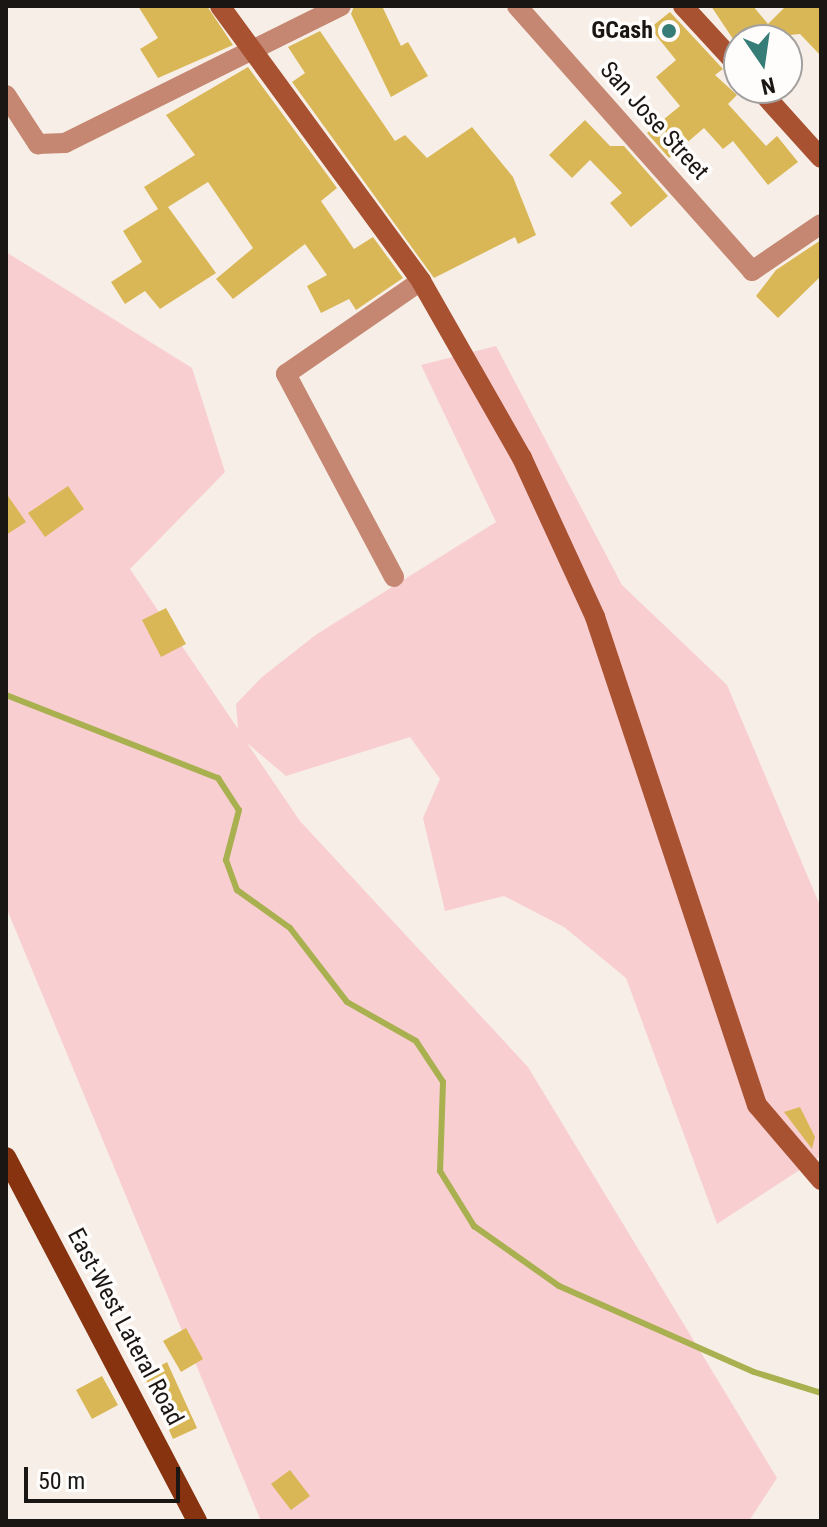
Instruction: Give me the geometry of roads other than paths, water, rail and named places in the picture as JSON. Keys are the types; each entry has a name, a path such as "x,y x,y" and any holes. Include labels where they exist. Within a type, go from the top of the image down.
{"main road":[{"name":"East-West Lateral Road","path":"6,1157 197,1521"}],"street":[{"path":"220,6 421,281 522,458 595,617 757,1105 821,1180"},
{"path":"6,95 38,144 65,143 255,53 341,6"},
{"name":"San Jose Street","path":"517,6 752,271 821,224"},
{"path":"683,6 723,50"},
{"path":"772,104 821,158"},
{"path":"394,577 286,374 421,281"}],"waterway":[{"path":"6,695 218,778 239,810 226,860 237,890 290,928 347,1002 416,1041 443,1082 440,1171 474,1226 559,1286 754,1372 821,1393"}],"place":[{"name":"GCash","path":"669,31"}]}
